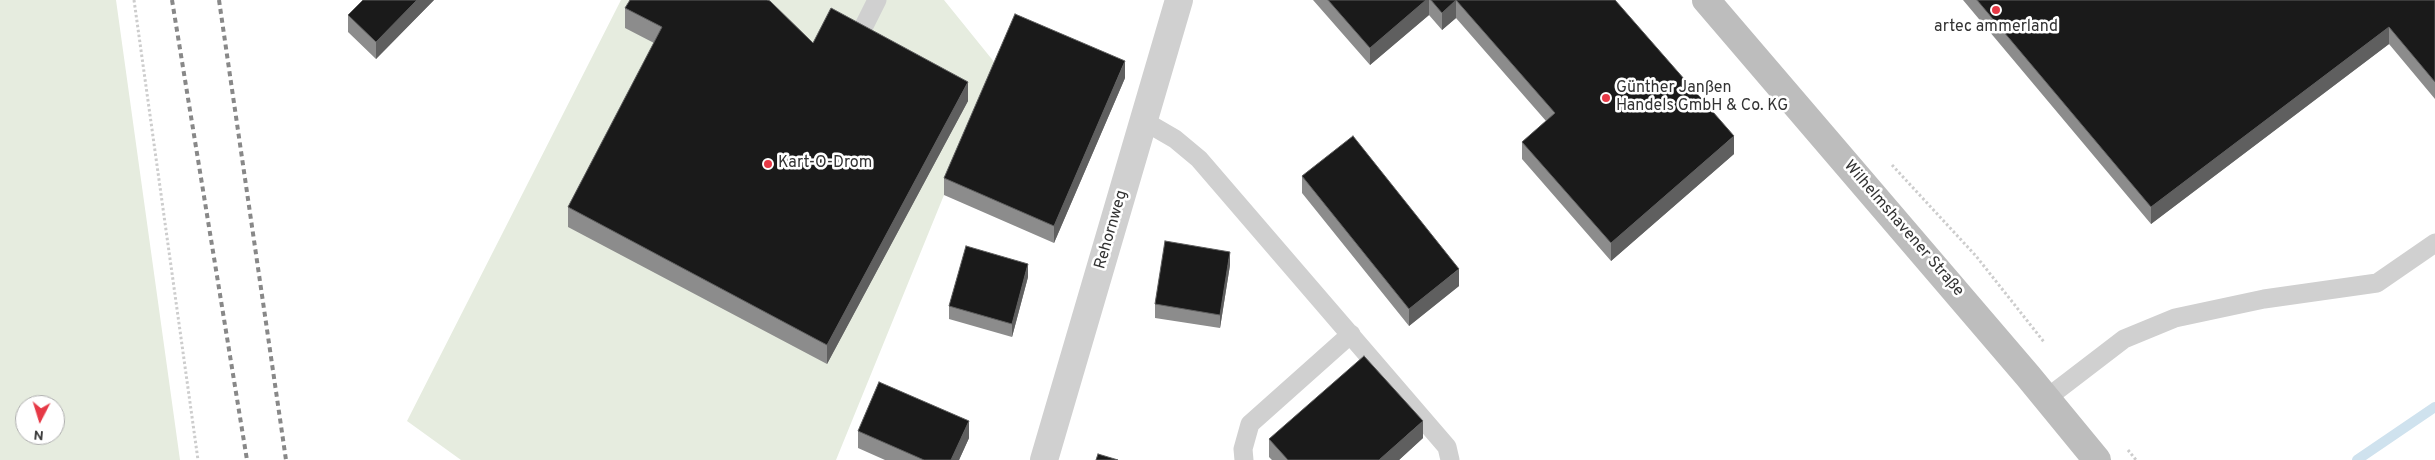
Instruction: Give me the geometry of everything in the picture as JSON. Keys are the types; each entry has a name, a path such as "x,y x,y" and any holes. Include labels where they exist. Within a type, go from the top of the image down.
{"street":[{"name":"Rehornweg","path":"1044,460 1179,0"},
{"name":"Wilhelmshavener Straße","path":"1706,0 2097,460"}],"lane":[{"path":"863,28 877,0"},
{"path":"1144,121 1175,139 1198,160 1351,334 1447,447 1450,460"},
{"path":"2046,398 2124,339 2175,318 2264,299 2377,284 2435,243"},
{"path":"1244,460 1243,449 1250,424 1351,334"}],"path":[{"path":"134,0 198,460"}],"shaded area":[{"path":"0,0 116,0 180,460 0,460"},
{"path":"621,0 944,0 999,68 944,195 836,460 461,460 407,421"}],"building":[{"path":"363,0 417,0 376,42 348,15"},
{"name":"Kart-O-Drom","path":"630,0 767,0 813,43 831,8 968,82 827,345 568,207 662,27 625,8"},
{"path":"1328,0 1426,0 1370,48"},
{"path":"1431,0 1456,0 1442,13"},
{"name":"Günther Janßen Handels GmbH & Co. KG","path":"1456,0 1615,0 1734,136 1611,243 1522,142 1555,113"},
{"path":"1977,0 2435,0 2435,82 2389,27 2151,207"},
{"path":"1015,14 1125,61 1054,226 944,178"},
{"path":"1353,136 1459,269 1409,309 1302,176"},
{"path":"1165,241 1230,252 1220,315 1155,304"},
{"path":"966,246 1028,264 1012,324 949,306"},
{"path":"1364,356 1423,421 1379,460 1288,460 1269,439"},
{"path":"879,382 969,421 951,460 924,460 858,431"},
{"path":"1098,454 1118,460 1096,460"}],"waterway":[{"path":"2357,460 2435,407"}],"railway":[{"path":"172,0 247,460"},
{"path":"219,0 286,460"}],"place":[{"name":"artec ammerland","path":"1996,10"},
{"name":"Günther Janßen Handels GmbH & Co. KG","path":"1606,98"},
{"name":"Kart-O-Drom","path":"768,164"}]}
